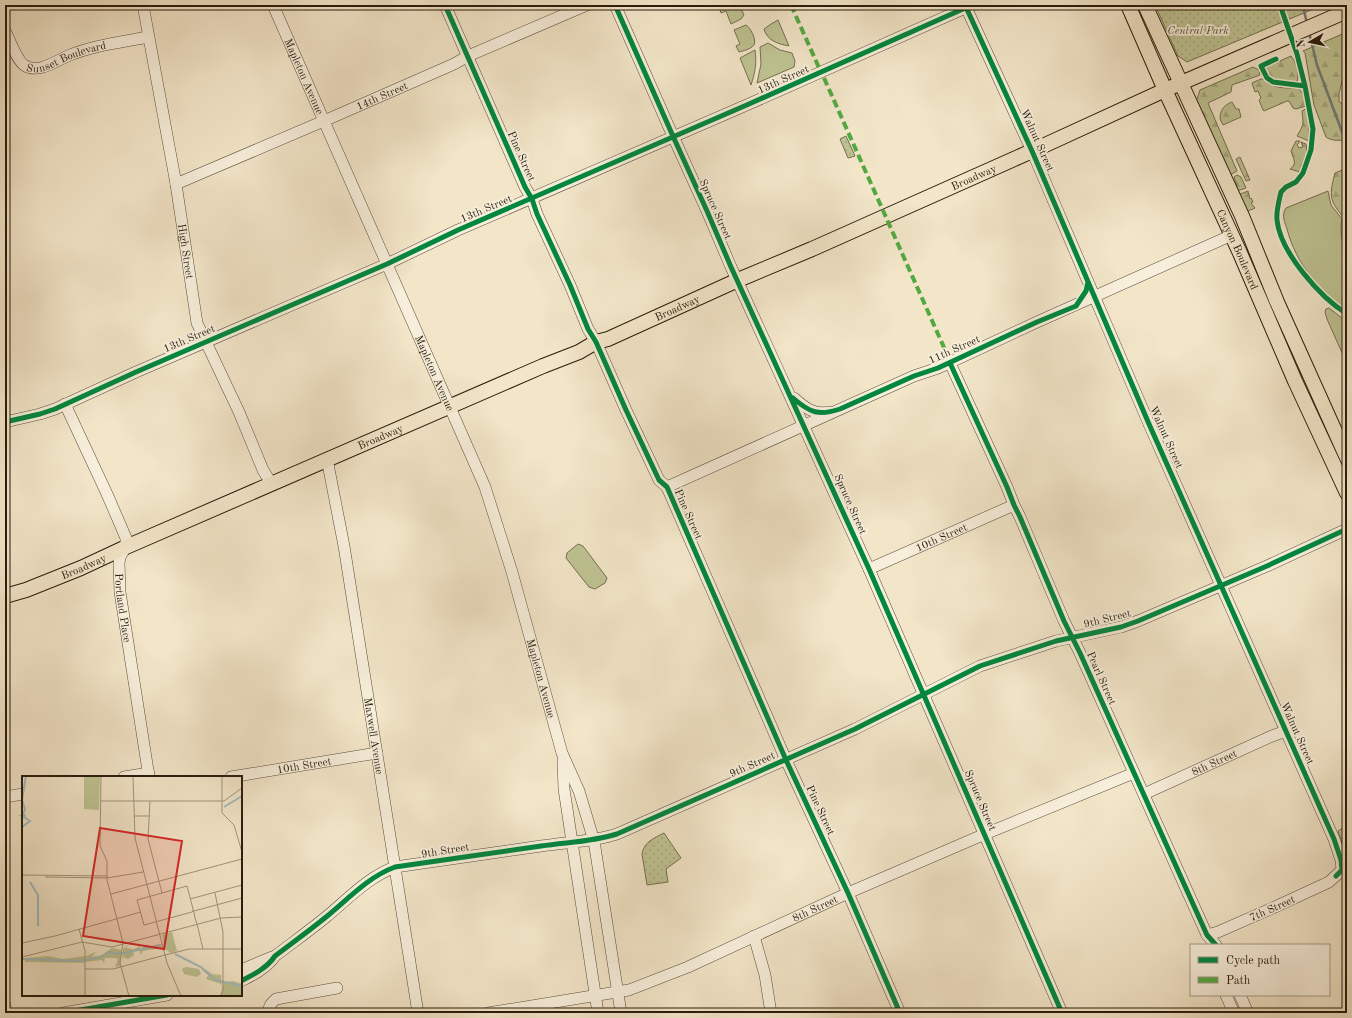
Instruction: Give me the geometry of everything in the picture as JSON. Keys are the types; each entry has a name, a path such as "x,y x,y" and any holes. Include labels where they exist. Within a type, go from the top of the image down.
{"main road":[{"name":"Canyon Boulevard","path":"1128,5 1165,90 1232,235 1282,352 1347,493"},
{"name":"Canyon Boulevard","path":"1146,5 1244,221 1277,302 1347,458"},
{"name":"Broadway","path":"5,596 50,581 81,568 126,546 271,483 543,366 583,351 596,342 608,339 738,280 812,249 1032,151 1165,90 1347,11"}],"street":[{"name":"High Street","path":"143,5 176,184 197,323 271,483"},
{"name":"Mapleton Avenue","path":"273,5 485,487 512,572 562,753 578,790 594,841 621,1013"},
{"name":"Pine Street","path":"445,5 522,180 532,198 537,214 570,284 588,329 596,342 659,480 667,487 786,760 848,893 900,1013"},
{"name":"14th Street","path":"176,184 324,121 454,64 468,56 587,5"},
{"name":"Spruce Street","path":"615,5 731,267 870,569 1062,1013"},
{"name":"13th Street","path":"5,422 40,414 65,404 387,264 458,230 684,133 968,6"},
{"name":"Walnut Street","path":"968,6 1096,296 1150,424 1334,839 1341,860 1342,870 1336,876"},
{"name":"Sunset Boulevard","path":"5,30 19,61 32,69 40,68 71,55 102,45 148,37"},
{"name":"11th Street","path":"667,487 914,376 950,363 1232,235"},
{"path":"1076,306 1084,295 1087,287 1088,282 1085,271"},
{"name":"Pearl Street","path":"950,363 1009,492 1064,621 1073,637 1144,794 1207,940"},
{"path":"790,395 802,406 811,411 825,413 840,409"},
{"path":"65,404 126,538 126,546"},
{"name":"Maxwell Avenue","path":"327,459 344,546 418,1013"},
{"name":"10th Street","path":"870,569 1014,505"},
{"name":"9th Street","path":"242,970 275,956 325,918 365,884 384,871 395,867 548,845 594,841 631,829 854,729 980,666 1029,649 1133,623 1347,529"},
{"name":"Portland Place","path":"126,546 120,557 119,563 120,592 149,775"},
{"name":"8th Street","path":"1144,794 1286,731"},
{"name":"10th Street","path":"237,776 377,753"},
{"name":"Mapleton Avenue","path":"562,753 564,790 598,1013"},
{"name":"8th Street","path":"488,1013 629,990 688,967 848,893 984,834 1134,773"},
{"path":"136,776 149,775"},
{"path":"5,797 22,794"},
{"name":"7th Street","path":"1207,940 1218,932 1329,882 1336,876"},
{"path":"754,936 765,975 771,1013"},
{"name":"9th Street","path":"242,980 261,970 272,961 275,956"},
{"path":"268,1013 271,1003 276,999 337,988"},
{"path":"63,1013 123,1008 164,996"},
{"path":"1226,996 1234,1013"},
{"path":"1240,996 1248,1013"},
{"path":"5,1005 6,1013"}],"green space":[{"path":"718,5 739,5 744,15 741,19 731,24 726,11 721,13"},
{"name":"Central Park","path":"1155,5 1323,5 1187,62 1178,56"},
{"path":"778,20 789,46 771,39 764,29"},
{"path":"746,25 753,34 755,43 751,48 739,52 736,46 740,44 734,30"},
{"path":"1347,32 1347,80 1342,81 1339,102 1347,106 1347,139 1336,140 1326,137 1314,105 1305,53 1303,51"},
{"path":"768,43 780,50 792,53 795,61 794,67 757,83 761,64 760,47"},
{"path":"755,50 755,68 751,85 740,58"},
{"path":"1291,56 1297,68 1297,81 1292,83 1284,83 1270,78 1264,68"},
{"path":"1253,67 1259,70 1260,75 1232,85 1231,92 1208,103 1237,171 1228,176 1196,102 1200,90"},
{"path":"1264,79 1271,85 1283,88 1297,88 1304,96 1306,106 1296,109 1293,108 1289,101 1287,101 1264,111 1259,100 1261,98 1258,91 1255,92 1252,83"},
{"path":"1232,102 1236,109 1239,109 1241,117 1223,125 1220,119 1222,110 1225,106"},
{"path":"1307,108 1309,141 1297,136 1303,124 1302,111"},
{"path":"846,136 855,156 848,158 840,139"},
{"path":"1296,141 1300,141 1297,145 1299,148 1303,147 1301,142 1306,144 1307,152 1300,172 1290,169 1294,165 1294,158 1291,151"},
{"path":"1240,157 1250,180 1246,181 1236,159"},
{"path":"1347,168 1347,250 1342,233 1344,218 1335,207 1331,193 1335,173"},
{"path":"1237,175 1241,177 1246,188 1237,191 1234,177"},
{"path":"1248,191 1250,199 1251,198 1253,202 1251,203 1255,208 1246,212 1238,195"},
{"path":"1328,191 1331,205 1342,219 1341,228 1343,244 1347,253 1347,311 1327,295 1310,276 1296,253 1284,219 1286,208"},
{"path":"1329,308 1347,322 1347,364 1327,319 1325,312 1326,309"},
{"path":"578,544 583,546 607,578 605,583 595,589 589,587 566,558 567,553"},
{"path":"1347,825 1347,858 1338,831"},
{"path":"664,833 681,858 666,869 668,882 647,885 642,854 643,850 647,843"}],"waterway":[{"path":"1304,5 1303,7 1307,23"},
{"path":"1309,32 1317,65 1347,145"}],"marked path":[{"path":"791,5 820,70"},
{"path":"824,78 946,352"}],"cycle path":[{"path":"445,5 570,285 588,329 596,342 659,480 667,487 786,760 848,893 900,1013"},
{"path":"615,5 731,267 869,569 1062,1013"},
{"path":"965,5 1032,151 1149,424 1334,839 1341,860 1342,870 1336,876"},
{"path":"5,422 55,409 136,372 387,264 458,230 749,104 972,5"},
{"path":"1280,5 1297,54 1313,129 1311,150 1303,173 1296,182 1286,187 1281,192 1277,210 1277,220 1285,246 1303,273 1325,297 1347,314"},
{"path":"1276,59 1261,66 1267,78 1273,82 1305,86"},
{"path":"793,398 815,412 820,413 840,409 914,376 938,368 1037,322 1076,306 1086,291 1088,282 1087,279"},
{"path":"950,363 1007,487 1064,621 1080,653 1207,935 1215,944"},
{"path":"242,980 264,968 275,956 320,922 367,882 385,871 395,867 589,840 617,834 855,729 980,666 1056,641 1121,627 1138,621 1267,566 1347,529"},
{"path":"63,1013 161,996"}]}
